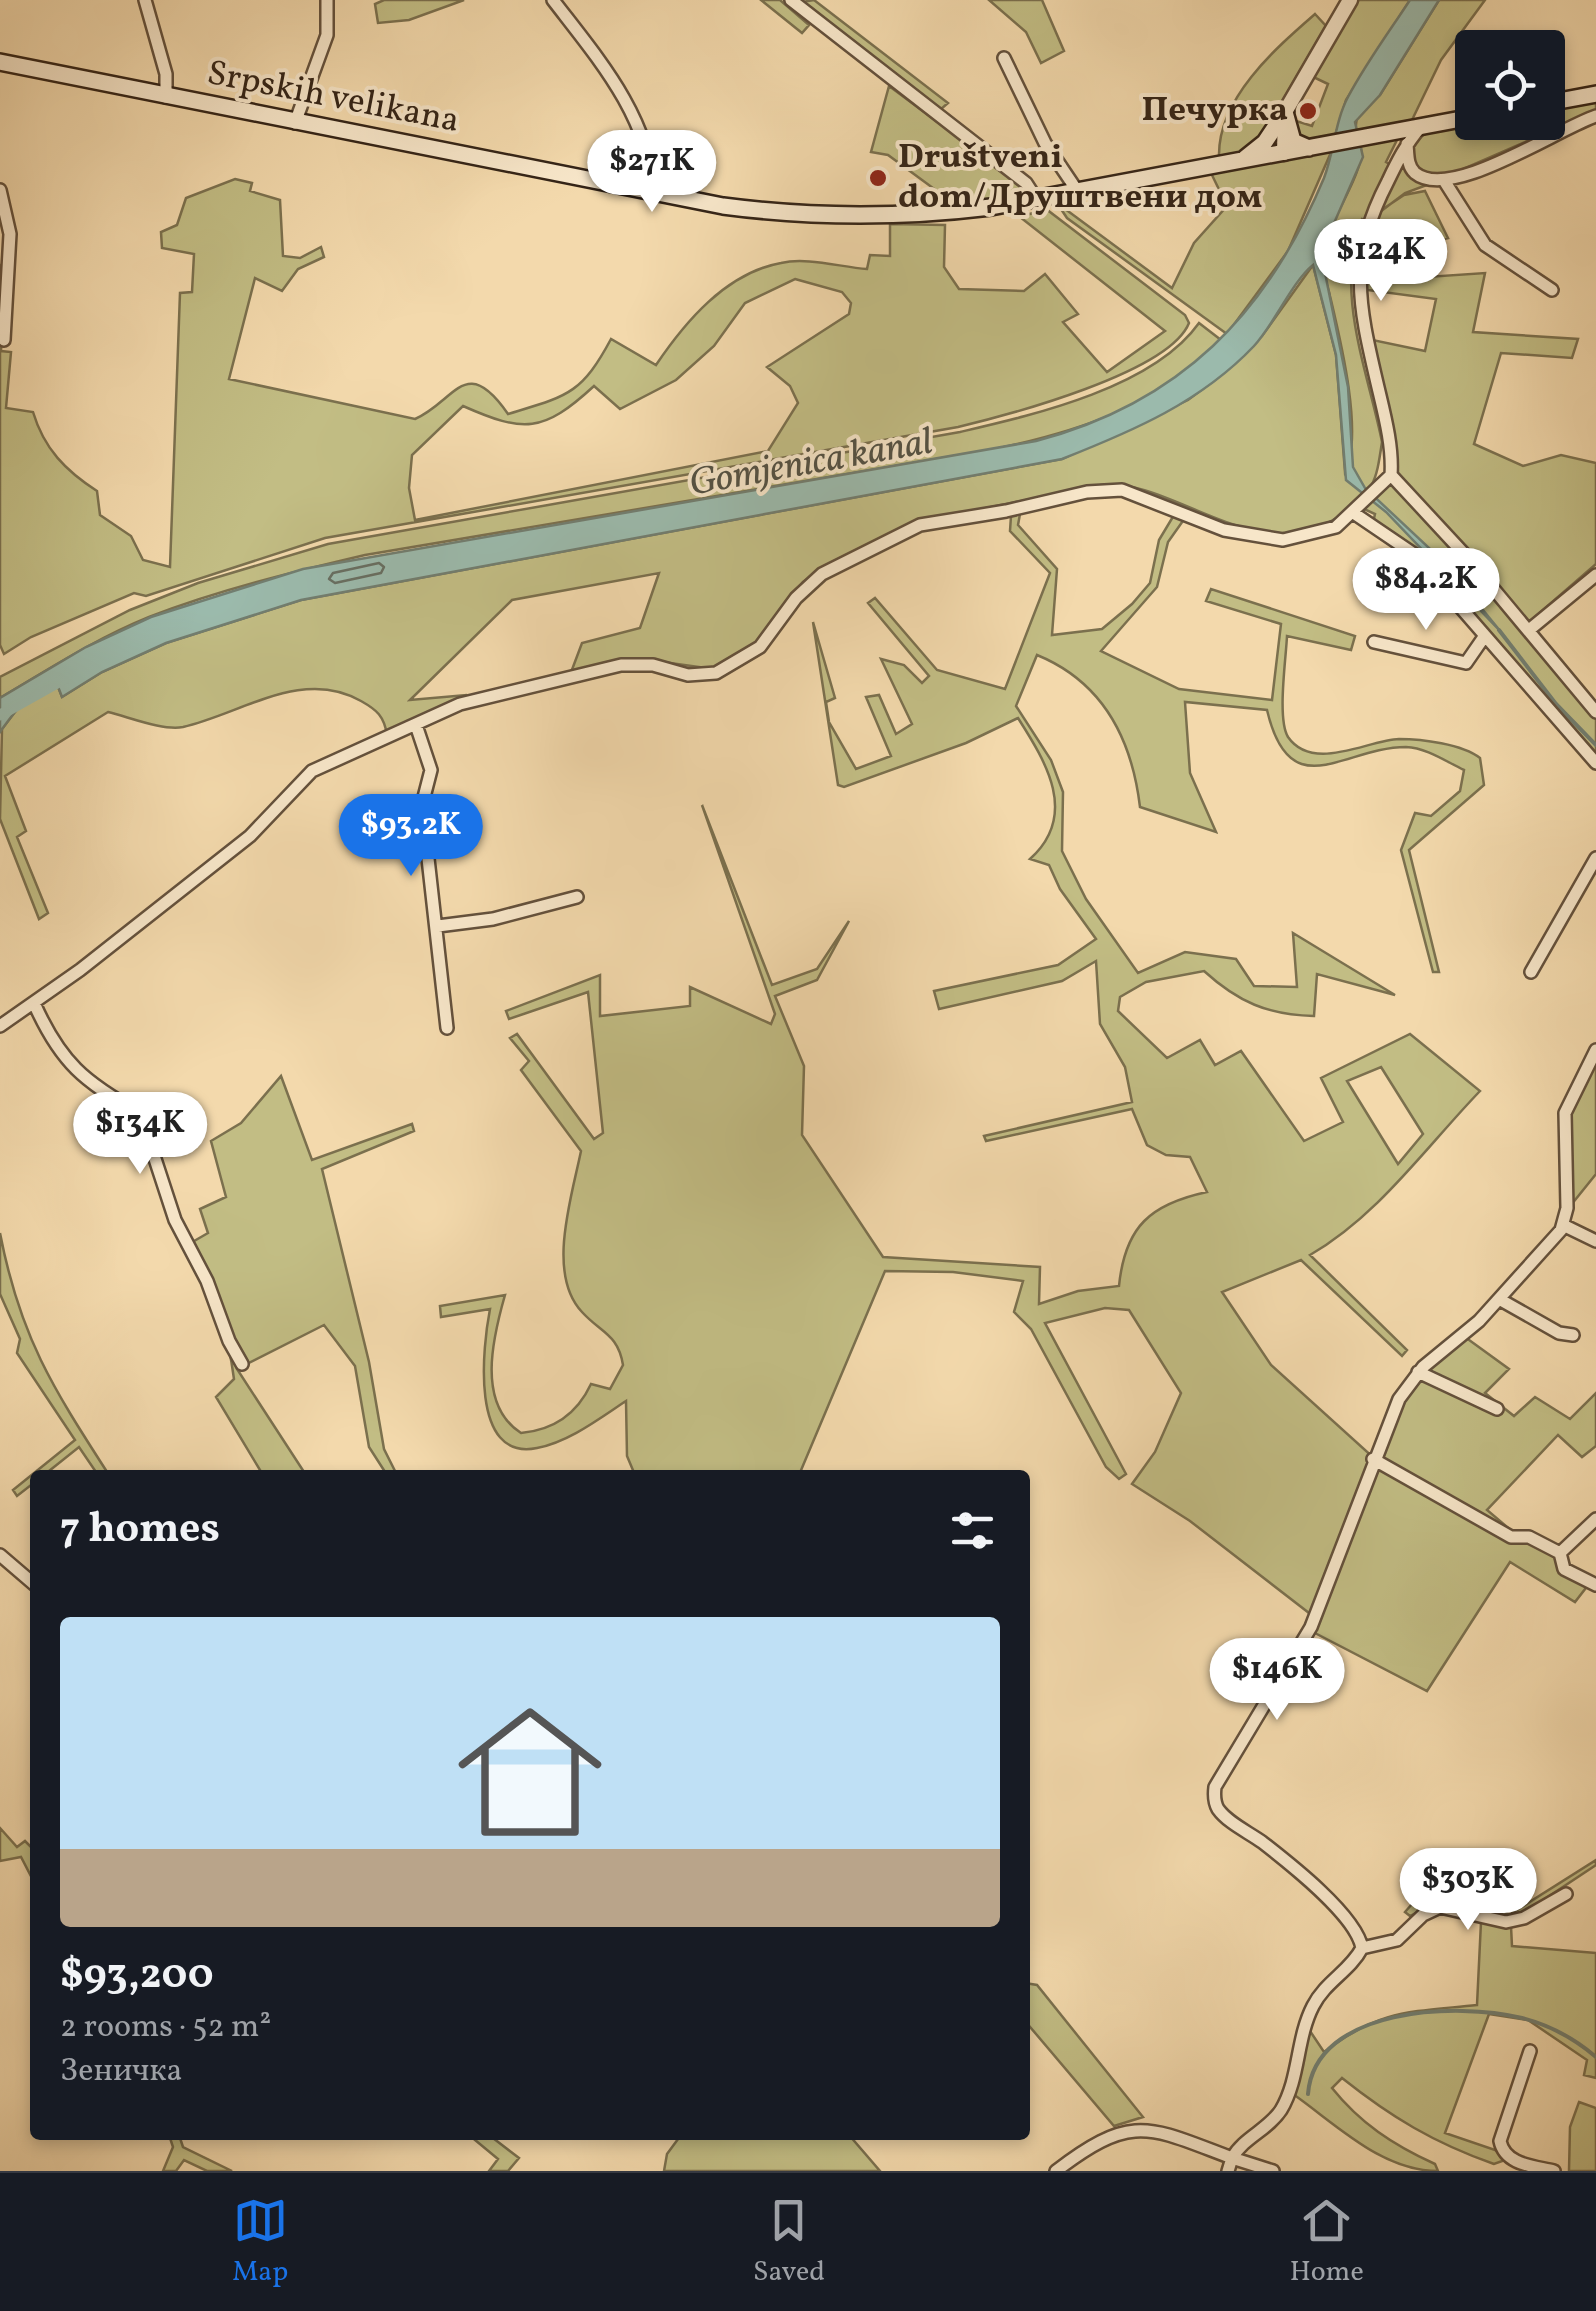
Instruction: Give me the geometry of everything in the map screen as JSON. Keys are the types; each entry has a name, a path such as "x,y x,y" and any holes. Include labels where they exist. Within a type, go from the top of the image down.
{"main road":[{"name":"Srpskih velikana","path":"0,62 655,193 758,210 850,217 916,216 1037,200 1309,148 1404,137 1420,128 1455,121"},
{"path":"1565,100 1596,94"},
{"path":"1285,112 1294,141 1309,148"},
{"path":"1238,162 1260,148 1285,112"}],"street":[{"path":"145,0 166,74 166,96"},
{"path":"296,124 327,35 327,0"},
{"path":"554,0 639,120 652,158 655,193"},
{"path":"791,0 1026,183 1037,200"},
{"path":"1284,153 1285,112 1350,0"},
{"path":"1004,58 1045,143 1078,192"},
{"path":"1404,137 1409,165 1415,174 1446,182 1596,116"},
{"path":"1404,137 1367,225 1358,269 1361,315 1384,417 1387,481 1529,630 1596,712"},
{"path":"1446,182 1485,245 1552,290"},
{"path":"0,190 10,234 4,340"},
{"path":"0,1026 250,836 312,771 485,696 620,665 653,665 700,676 735,666 760,648 806,586 889,536 920,525 1105,489 1144,496 1170,510 1251,538 1308,537 1358,510 1387,481"},
{"path":"1358,510 1414,554 1596,763"},
{"path":"1529,630 1596,575"},
{"path":"1374,642 1466,663 1484,637"},
{"path":"416,725 431,770 422,805 448,1028"},
{"path":"1531,972 1596,858"},
{"path":"438,926 493,919 577,897"},
{"path":"34,1003 67,1064 89,1084 140,1113 174,1220 207,1281 242,1364"},
{"path":"1230,2164 1241,2141 1280,2110 1295,2078 1312,2006 1336,1976 1354,1964 1362,1948 1355,1928 1342,1914 1282,1858 1224,1815 1214,1797 1228,1759 1312,1627 1399,1398 1418,1372 1500,1300 1563,1225 1567,1208 1564,1113 1596,1050"},
{"path":"1563,1225 1596,1241"},
{"path":"1500,1300 1559,1334 1572,1334"},
{"path":"1418,1372 1498,1409"},
{"path":"1373,1459 1510,1537 1529,1538 1560,1553"},
{"path":"1560,1553 1596,1519"},
{"path":"1560,1553 1564,1569 1596,1585"},
{"path":"0,1555 30,1581"},
{"path":"1362,1948 1397,1940 1423,1915 1440,1906 1506,1922 1524,1918 1566,1894"},
{"path":"1530,2050 1500,2141 1512,2160 1554,2171"},
{"path":"1056,2171 1102,2141 1146,2128 1230,2164 1273,2171"}],"shaded area":[{"path":"384,0 464,0 409,20 378,23 375,4"},
{"path":"761,0 780,0 809,25 802,33"},
{"path":"814,0 948,103 940,110 802,2"},
{"path":"989,0 1042,0 1064,51 1041,63 1026,32"},
{"path":"1356,0 1410,0 1346,100 1335,136 1303,144 1290,119 1312,126 1328,84 1309,75"},
{"path":"1439,0 1485,0 1463,30 1455,30 1455,41 1441,60 1412,120 1355,133 1357,116 1380,95"},
{"path":"1315,14 1326,26 1261,138 1243,153 1219,156 1221,135 1239,95 1267,59"},
{"path":"889,86 1016,180 1022,193 956,205 888,155 871,152"},
{"path":"1596,100 1596,111 1565,125 1565,106"},
{"path":"1455,127 1455,140 1530,140 1445,177 1418,172 1409,148 1417,139"},
{"path":"1399,136 1386,162 1393,166 1402,159 1432,183 1405,193 1368,221 1362,219 1354,247 1351,274 1356,330 1382,442 1372,485 1338,517 1307,531 1276,533 1245,528 1128,486 1101,485 911,523 830,563 803,582 748,653 713,669 663,662 570,675 582,643 640,628 659,573 512,600 410,700 467,695 387,735 382,718 367,704 339,692 316,689 272,696 175,728 108,712 5,776 26,831 17,837 48,913 39,919 0,819 2,729 27,696 40,687 57,684 62,697 102,672 166,643 301,600 1062,459 1188,400 1216,379 1262,336 1313,265 1336,355 1345,472 1350,456 1351,411 1339,336 1320,257 1359,167 1360,144"},
{"path":"1332,150 1288,251 1227,334 1067,218 1057,203 1172,288 1194,243 1227,206 1211,173"},
{"path":"235,179 252,183 250,191 280,200 283,256 300,258 321,247 324,257 298,269 282,291 255,278 229,379 415,419 470,384 481,386 508,414 545,403 581,383 611,339 656,365 694,316 742,277 791,261 867,269 870,255 890,256 890,224 945,225 944,267 959,289 1024,291 1045,274 1078,314 1063,322 1107,372 1165,331 1020,217 1046,209 1185,315 1189,323 1175,341 1152,359 1085,389 1012,413 958,427 325,538 146,596 134,593 31,637 4,654 0,645 0,265 6,266 1,351 11,352 6,408 33,412 43,437 58,458 97,491 100,515 131,536 143,560 170,567 180,293 192,292 194,254 162,248 161,232 177,225 186,198","holes":["795,279 842,292 851,303 849,314 767,367 790,386 798,403 768,451 415,520 409,488 412,455 463,406 502,421 532,424 561,413 594,386 620,409 676,380 714,346 745,303"]},
{"path":"1425,191 1448,238 1421,244 1427,277 1485,273 1473,332 1578,339 1572,358 1501,353 1474,444 1523,466 1561,455 1596,463 1596,564 1528,623 1392,470 1368,339 1425,351 1436,299 1360,289 1377,213 1404,195"},
{"path":"1199,323 1221,340 1172,383 1115,413 1053,435 990,450 365,555 311,568 149,617 92,644 0,698 0,677 130,610 198,583 328,544 960,432 1022,417 1122,382 1179,346"},
{"path":"1386,483 1399,486 1596,715 1596,759 1408,545 1373,523 1375,514 1362,508"},
{"path":"1020,514 1018,525 1057,569 1052,635 1102,629 1132,604 1150,583 1159,540 1174,515 1185,518 1168,542 1157,587 1101,651 1179,689 1272,700 1281,624 1206,601 1211,589 1355,636 1351,650 1287,636 1283,717 1288,737 1299,747 1326,754 1408,739 1453,746 1480,758 1484,785 1409,850 1439,972 1433,972 1401,850 1415,813 1431,816 1460,791 1464,770 1429,752 1406,747 1305,765 1290,757 1277,740 1267,710 1185,702 1190,773 1216,832 1140,807 1130,759 1110,716 1080,681 1060,667 1037,655 1016,706 1051,760 1063,792 1062,851 1086,899 1138,973 1185,952 1236,959 1254,986 1297,987 1293,933 1395,995 1317,974 1314,1016 1254,1005 1204,971 1146,982 1120,997 1118,1011 1167,1058 1200,1040 1215,1065 1241,1051 1304,1141 1343,1122 1321,1078 1410,1034 1480,1091 1379,1201 1310,1255 1407,1350 1402,1356 1301,1260 1222,1292 1271,1365 1376,1460 1383,1435 1418,1372 1465,1337 1509,1369 1485,1393 1514,1416 1535,1397 1570,1419 1596,1393 1596,1446 1582,1457 1558,1435 1487,1510 1513,1532 1592,1580 1575,1602 1510,1562 1427,1691 1313,1632 1318,1620 1190,1521 1132,1484 1155,1452 1181,1393 1129,1310 1105,1308 1045,1323 1126,1474 1119,1479 1106,1467 1031,1329 1014,1312 1023,1281 953,1272 885,1271 801,1470 633,1470 627,1456 626,1401 561,1441 537,1448 515,1448 500,1437 490,1420 485,1397 490,1309 441,1317 440,1306 505,1295 493,1349 493,1388 507,1420 521,1433 563,1419 579,1404 591,1384 610,1389 623,1365 613,1340 582,1312 571,1296 565,1277 565,1234 581,1151 521,1070 529,1061 510,1038 517,1034 594,1139 603,1133 588,992 509,1019 506,1011 600,975 600,1016 690,1006 690,987 771,1024 775,1014 702,805 772,985 817,969 849,921 817,980 775,996 804,1066 802,1135 883,1257 1040,1267 1039,1304 1078,1291 1119,1286 1127,1248 1144,1221 1170,1203 1207,1192 1190,1157 1166,1155 1147,1145 1132,1109 986,1141 984,1136 1132,1102 1125,1067 1100,1024 1096,961 1062,981 939,1009 934,991 1058,965 1096,939 1060,889 1049,865 1030,859 1045,842 1053,825 1055,807 1047,770 1018,718 966,743 844,787 838,785 813,622 835,698 826,702 829,722 856,769 891,756 866,697 879,695 896,734 912,724 881,659 904,665 922,683 929,676 868,603 875,598 937,670 1005,689 1050,573 1010,531 1011,516","holes":["1381,1067 1423,1134 1398,1164 1347,1081"]},
{"path":"1596,1057 1596,1174 1567,1210 1566,1120"},
{"path":"281,1076 312,1160 412,1124 414,1131 322,1169 369,1362 384,1449 394,1470 384,1470 369,1447 355,1366 324,1325 237,1369 303,1470 260,1470 216,1397 234,1379 228,1343 189,1244 208,1233 200,1209 226,1197 211,1141 241,1123"},
{"path":"0,1233 18,1302 41,1360 106,1470 95,1470 79,1447 50,1470 38,1470 75,1440 17,1353 20,1339 0,1294"},
{"path":"30,1476 30,1486 17,1496 13,1490"},
{"path":"0,1828 17,1847 25,1841 30,1846 30,1874 21,1857 0,1861"},
{"path":"1596,1860 1596,1865 1513,1920 1440,1900 1410,1916 1405,1912 1442,1870 1509,1915"},
{"path":"1481,1922 1511,1926 1512,1946 1596,1953 1596,2078 1584,2075 1587,2060 1528,2020 1489,2014 1445,2133 1501,2152 1505,2160 1494,2164 1414,2128 1342,2078 1332,2088 1354,2112 1391,2141 1435,2164 1438,2171 1417,2169 1379,2155 1293,2094 1310,2031 1324,2052 1379,2020 1477,2005"},
{"path":"1030,1984 1037,1985 1143,2117 1114,2126 1030,2027"},
{"path":"1579,2102 1596,2108 1596,2171 1569,2171 1570,2127"},
{"path":"171,2140 181,2140 183,2147 232,2171 207,2171 184,2160 176,2171 163,2171 173,2147"},
{"path":"475,2140 496,2140 519,2158 508,2171 489,2171 498,2159"},
{"path":"677,2140 853,2140 880,2171 664,2171 667,2154"}],"water":[{"path":"1410,0 1439,0 1380,95 1355,122 1363,157 1321,253 1348,387 1353,467 1365,488 1443,561 1501,632 1386,512 1346,480 1336,355 1313,265 1254,346 1212,383 1140,426 1062,459 301,600 166,643 102,672 62,697 57,684 47,687 24,702 0,732 0,698 86,647 151,617 303,569 1036,441 1134,403 1213,346 1246,311 1275,271 1324,178 1348,97"}],"waterway":[{"path":"1499,630 1556,704 1596,745"},
{"name":"Gomjenica kanal","path":"0,715 66,678"},
{"path":"1308,2094 1317,2065 1335,2043 1394,2017 1428,2012 1495,2013 1522,2018 1561,2033 1596,2057"}],"place":[{"name":"Печурка","path":"1308,111"},
{"name":"Društveni dom/Друштвени дом","path":"878,178"}]}
